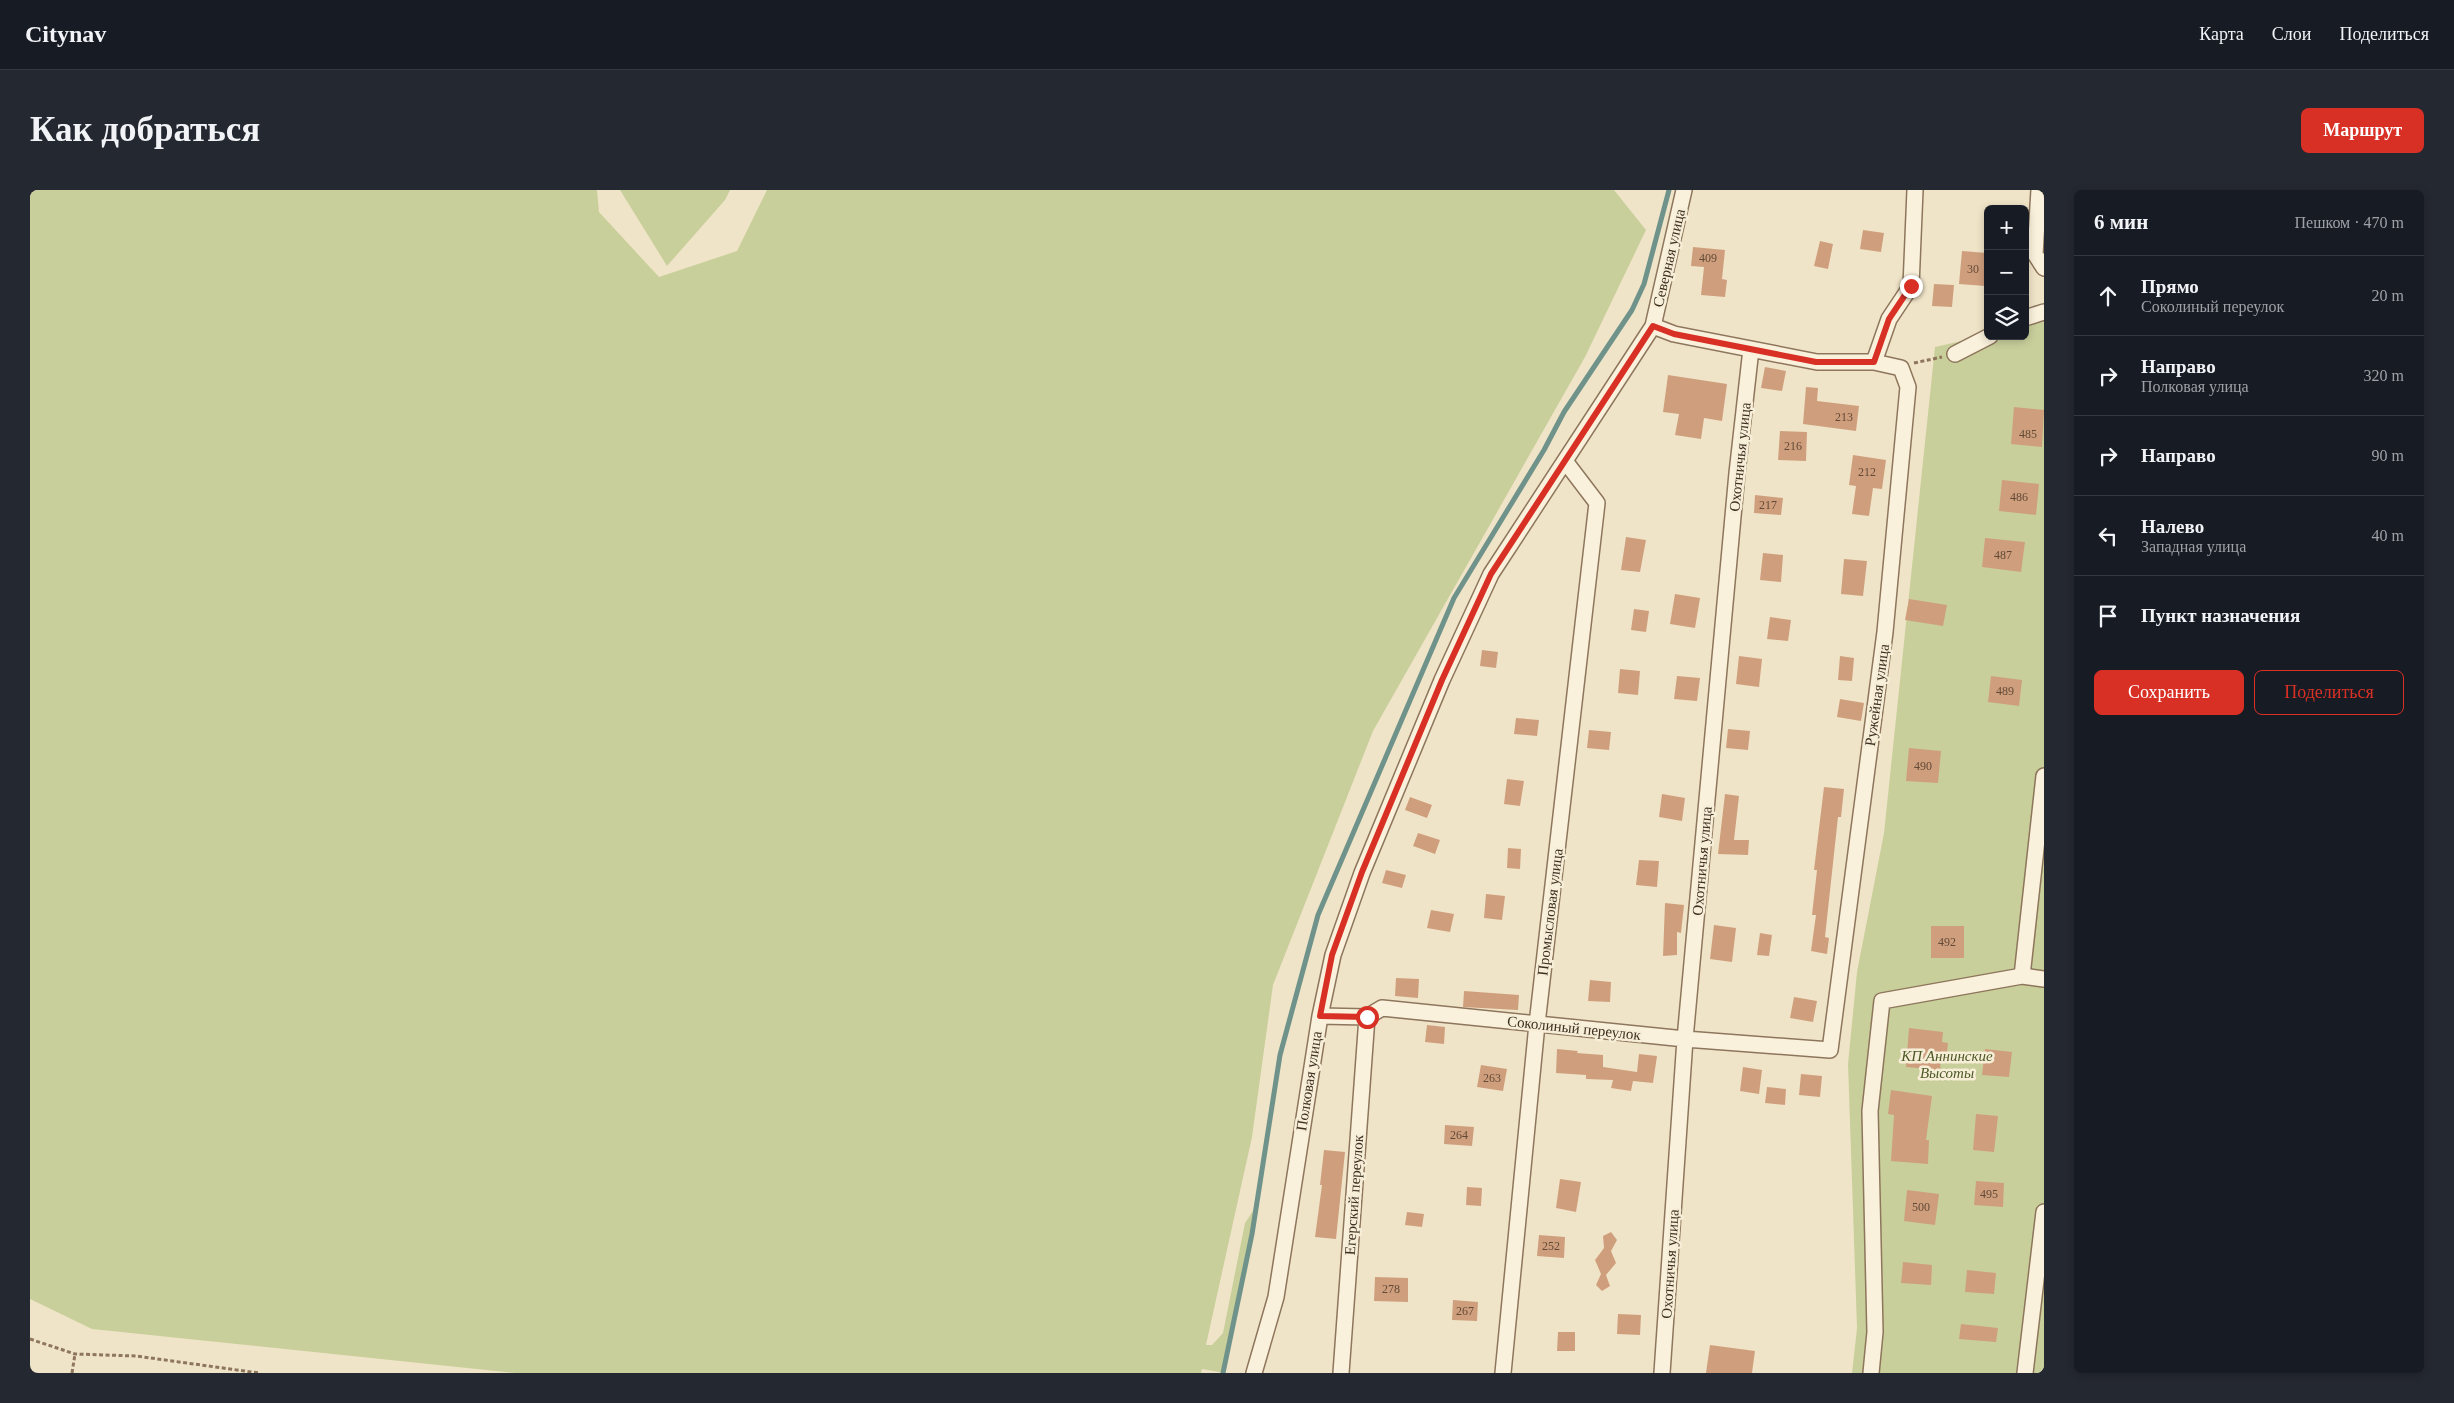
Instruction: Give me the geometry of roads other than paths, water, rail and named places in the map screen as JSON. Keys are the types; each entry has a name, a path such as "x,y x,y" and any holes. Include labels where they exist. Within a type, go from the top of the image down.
{"street":[{"name":"Северная улица","path":"1653,326 1684,190"},
{"path":"1653,326 1674,334 1816,362 1874,362 1889,319 1911,286 1915,190"},
{"path":"2039,190 2034,254 2044,268"},
{"path":"2029,317 2044,312"},
{"name":"Полковая улица","path":"1254,1373 1276,1297 1320,1016 1332,955 1362,872 1442,680 1491,574 1653,326"},
{"path":"1955,354 1984,339"},
{"name":"Охотничья улица","path":"1662,1373 1685,1039 1736,483 1751,349"},
{"name":"Ружейная улица","path":"1830,1050 1885,632 1908,387 1901,368 1874,362"},
{"name":"Промысловая улица","path":"1503,1373 1537,1024 1597,503 1565,461"},
{"path":"2022,976 2044,776"},
{"path":"1871,1373 1875,1332 1870,1111 1882,1001 2022,976 2044,979"},
{"name":"Соколиный переулок","path":"1320,1016 1367,1017 1382,1008 1685,1039 1830,1050"},
{"name":"Егерский переулок","path":"1341,1373 1367,1017"},
{"path":"2025,1373 2044,1212"}],"waterway":[{"path":"1223,1373 1252,1234 1280,1055 1318,915 1454,598 1544,450 1564,412 1632,310 1644,284 1669,190"}],"park label":[{"name":"КП Аннинские Высоты","path":"1947,1064"}]}
